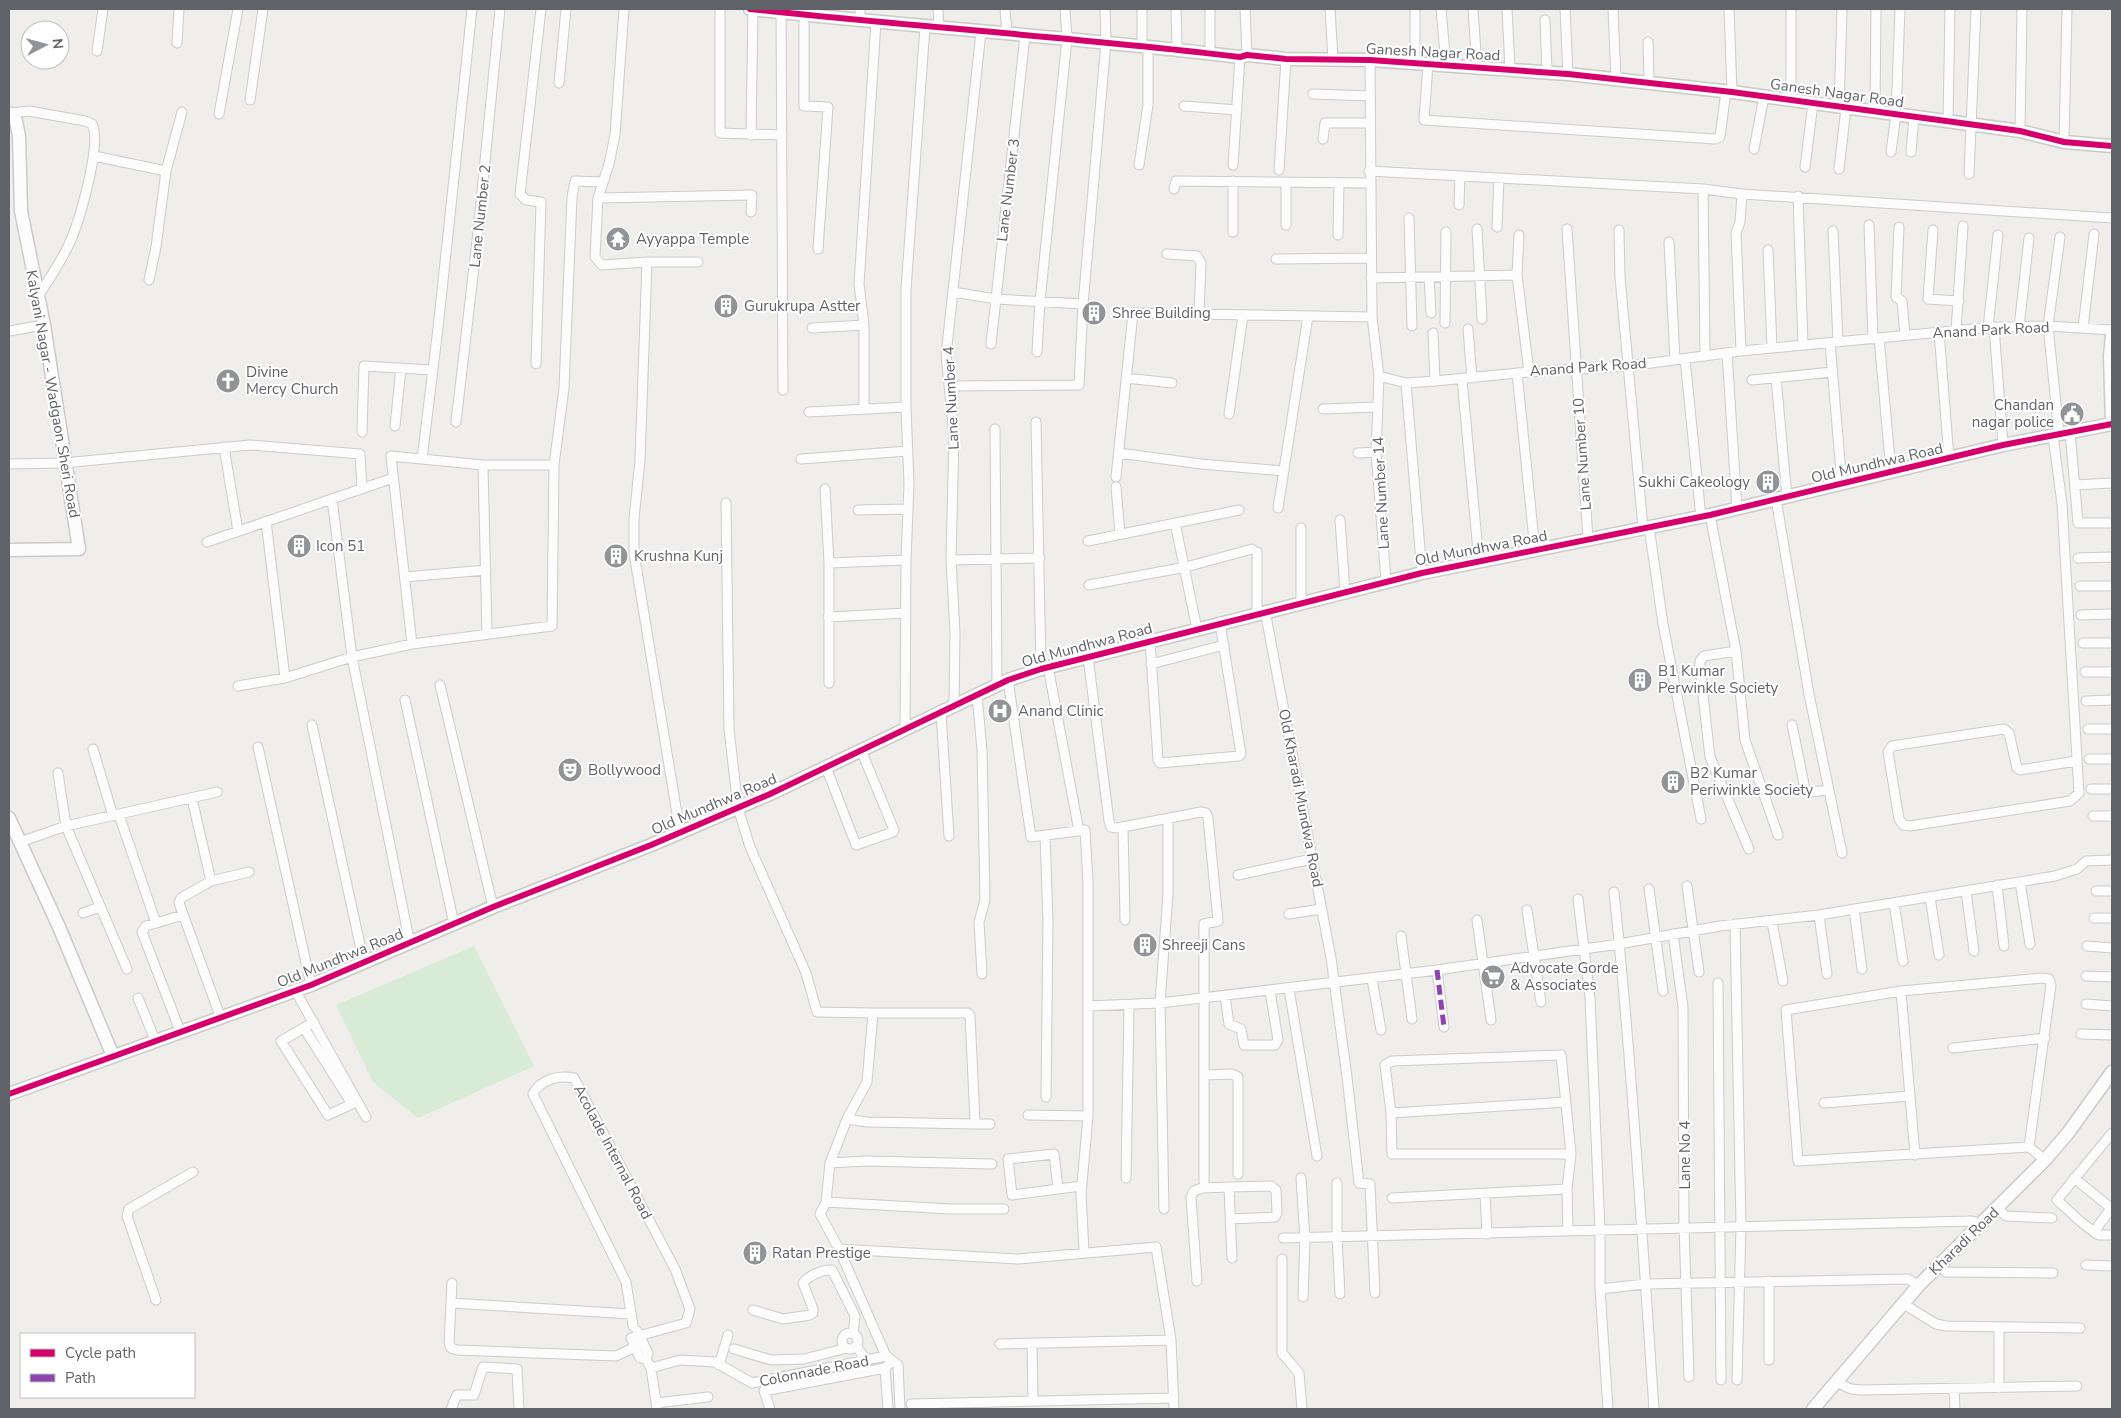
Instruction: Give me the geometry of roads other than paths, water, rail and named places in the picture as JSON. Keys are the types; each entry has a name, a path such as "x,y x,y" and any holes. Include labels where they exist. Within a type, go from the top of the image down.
{"street":[{"path":"97,51 103,9"},
{"path":"177,43 179,9"},
{"path":"219,114 238,9"},
{"path":"250,100 263,9"},
{"path":"422,459 472,9"},
{"name":"Lane Number 2","path":"456,422 478,232 500,9"},
{"path":"536,364 541,202 526,200 520,194 541,9"},
{"path":"559,83 566,9"},
{"path":"624,9 615,135 609,164 598,198 595,236 597,261 608,265 647,262 698,262"},
{"path":"720,9 720,133 782,135"},
{"path":"751,9 751,134"},
{"name":"Ganesh Nagar Road","path":"751,9 804,14 818,12 860,14 876,22 1244,56 1286,59 1370,60 1510,69 1649,82 1729,91 1948,121 1972,126 2020,131 2064,142 2112,146"},
{"path":"938,9 940,28"},
{"path":"1005,9 1007,34"},
{"path":"1037,352 1040,301 1067,39 1065,9"},
{"path":"949,386 1079,385 1083,304 1106,42 1104,9"},
{"path":"1139,165 1148,105 1142,9"},
{"path":"1176,9 1177,49"},
{"path":"1210,9 1210,53"},
{"path":"1233,165 1237,110 1244,56 1245,9"},
{"path":"1330,9 1333,59"},
{"path":"1415,9 1415,63"},
{"path":"1441,9 1446,65"},
{"path":"1473,9 1477,67"},
{"path":"1507,9 1510,69"},
{"path":"1565,9 1568,74"},
{"path":"1613,9 1616,79"},
{"path":"1428,64 1424,120 1715,139 1720,136 1729,91 1729,9"},
{"path":"1791,9 1791,100"},
{"path":"1839,169 1842,107 1842,9"},
{"path":"1875,112 1876,9"},
{"path":"1891,152 1896,114 1900,9"},
{"path":"1948,121 1950,9"},
{"path":"1969,174 1976,9"},
{"path":"2020,131 2022,9"},
{"path":"2064,142 2067,9"},
{"path":"777,10 782,135 783,390"},
{"path":"804,14 804,106 828,107 818,249"},
{"path":"1545,20 1547,72"},
{"path":"864,409 864,325 859,284 876,22"},
{"path":"904,730 908,509 906,289 925,27"},
{"name":"Lane Number 4","path":"954,706 956,633 951,560 954,434 946,355 981,32"},
{"name":"Lane Number 3","path":"991,344 1025,36"},
{"path":"1648,42 1649,82"},
{"path":"1279,170 1286,59"},
{"path":"1370,60 1370,258 1372,317 1380,376"},
{"path":"1313,94 1370,96"},
{"path":"1754,149 1764,96"},
{"path":"1805,167 1813,103"},
{"path":"1184,106 1237,110"},
{"path":"9,113 29,111 92,124 96,130 94,156 73,236 39,295"},
{"path":"149,280 156,247 166,171 182,112"},
{"name":"Kalyani Nagar - Wadgaon Sheri Road","path":"9,113 16,121 19,136 21,212 27,247 39,295 79,549 9,550"},
{"path":"1911,152 1914,117"},
{"path":"1323,139 1325,124 1370,123"},
{"path":"94,156 166,171"},
{"path":"1369,171 1703,189 1742,194 1798,196 2112,218"},
{"path":"1459,206 1460,176"},
{"path":"1497,228 1499,178"},
{"path":"238,686 285,678 352,657 412,644 552,626 554,466 564,388 572,197 575,181 602,182"},
{"path":"1174,189 1176,181 1370,184"},
{"path":"1233,181 1233,232"},
{"path":"1286,182 1286,225"},
{"path":"1338,235 1339,183"},
{"path":"1703,189 1705,356"},
{"path":"1741,351 1736,233 1740,222 1742,194"},
{"path":"598,198 752,195 751,212"},
{"path":"1798,196 1803,345"},
{"path":"1409,218 1409,277 1412,326"},
{"path":"1869,225 1876,338 1891,472"},
{"path":"1956,330 1963,226"},
{"path":"1899,227 1896,297 1902,301 1905,336"},
{"path":"1477,229 1482,319"},
{"name":"Lane Number 10","path":"1567,229 1588,540"},
{"path":"1620,230 1620,278 1646,528 1701,819"},
{"path":"1933,230 1928,300 1959,301"},
{"path":"1833,231 1834,343 1832,372 1842,484"},
{"path":"1445,323 1446,232"},
{"path":"2083,328 2094,234"},
{"path":"1519,235 1517,275 1529,372"},
{"path":"1998,235 1991,327 2004,445"},
{"path":"2060,237 2048,326 2061,434 2062,504 2079,793 2070,800 1910,826 1903,825 1900,819 1888,752 1892,746 2004,729 2010,733 2017,768 2020,770 2076,762"},
{"path":"2019,327 2029,238"},
{"path":"1669,242 1680,360 1706,516 1736,651 1745,740 1778,835"},
{"path":"1768,250 1772,348"},
{"path":"1167,254 1197,256 1202,263 1199,314"},
{"path":"1276,259 1370,258"},
{"path":"647,262 640,460 634,519 634,553 680,832"},
{"path":"1371,278 1517,275"},
{"path":"1429,277 1431,313"},
{"path":"953,292 996,298 1083,304"},
{"path":"1116,476 1133,314 1372,317"},
{"path":"1229,414 1243,315"},
{"path":"1278,508 1308,316"},
{"path":"9,331 44,325"},
{"path":"812,328 864,325"},
{"name":"Anand Park Road","path":"1380,376 1406,383 1529,372 1630,366 1741,351 1991,327 2048,326 2112,330"},
{"path":"1468,329 1467,378 1479,562"},
{"path":"1939,332 1949,458"},
{"path":"1433,333 1435,381"},
{"path":"2112,336 2112,424"},
{"path":"1726,353 1737,508"},
{"path":"362,432 364,366 432,370"},
{"path":"395,426 401,368"},
{"path":"1752,380 1832,372"},
{"path":"1517,373 1535,550"},
{"name":"Lane Number 14","path":"1380,376 1376,452 1386,581"},
{"path":"1126,378 1172,383"},
{"path":"1776,378 1782,498 1809,694 1842,853"},
{"path":"1406,383 1422,572"},
{"path":"809,412 906,407"},
{"path":"1323,409 1378,407"},
{"path":"1036,422 1045,668 1079,831"},
{"name":"Old Mundhwa Road","path":"9,1094 220,1016 311,985 493,907 738,808 1003,683 1045,668 1422,572 1706,516 2004,445 2112,424"},
{"path":"995,429 996,559 1003,683 1031,837 1085,830 1088,882 1088,1116 1081,1186 1084,1251"},
{"path":"2061,434 2075,485 2078,523 2112,523"},
{"path":"9,464 64,463 250,445 360,454 362,488"},
{"path":"224,447 238,531"},
{"path":"801,459 908,451"},
{"path":"1119,452 1201,464 1284,471"},
{"path":"1358,453 1376,452"},
{"path":"412,644 391,456 483,465 554,466"},
{"path":"483,465 487,634"},
{"path":"207,542 393,478"},
{"path":"2075,485 2112,483"},
{"path":"1116,487 1120,534"},
{"path":"825,489 829,563 829,683"},
{"path":"332,499 352,657 410,944"},
{"path":"726,503 729,729 738,808 750,847 806,973 817,1012 968,1013 970,1016 974,1124"},
{"path":"858,510 908,509"},
{"path":"1088,541 1239,510"},
{"path":"1340,520 1345,591"},
{"path":"266,522 285,678"},
{"path":"1175,523 1186,567 1197,629"},
{"path":"1301,528 1301,602"},
{"name":"Old Kharadi Mundwa Road","path":"1186,567 1255,550 1261,612 1312,859 1334,984 1359,1183 1370,1184 1373,1237"},
{"path":"2078,558 2112,557"},
{"path":"951,560 1040,558"},
{"path":"829,563 906,560"},
{"path":"1090,585 1186,567"},
{"path":"404,578 486,570"},
{"path":"2080,586 2112,586"},
{"path":"828,617 906,613"},
{"path":"2081,615 2112,614"},
{"path":"1150,641 1158,760 1160,763 1239,756 1241,754 1220,623"},
{"path":"2083,643 2112,643"},
{"path":"1151,664 1224,645"},
{"path":"1736,651 1704,656 1700,661 1700,669 1710,757 1725,797 1749,848"},
{"path":"1088,656 1108,821 1111,827 1123,827 1201,812 1206,813 1208,818 1218,921 1204,924 1204,1181"},
{"path":"2085,672 2112,672"},
{"path":"440,686 493,907"},
{"path":"977,695 982,750 985,900 979,922 982,974"},
{"path":"404,700 454,924"},
{"path":"2086,701 2112,700"},
{"path":"941,713 949,836"},
{"path":"312,725 364,963"},
{"path":"1792,725 1805,789 1809,792 1829,790"},
{"path":"2088,729 2112,729"},
{"path":"258,747 311,985"},
{"path":"93,749 156,923"},
{"path":"826,767 856,845 893,832 891,822 861,750"},
{"path":"2089,759 2112,759"},
{"path":"58,773 66,826 127,969"},
{"path":"2091,789 2112,789"},
{"path":"20,842 66,826 217,792"},
{"path":"192,799 212,880"},
{"path":"2093,816 2112,816"},
{"path":"9,818 59,926 113,1056"},
{"path":"1164,1209 1160,1003 1168,894 1168,819"},
{"path":"1123,827 1125,920"},
{"path":"1045,835 1048,930 1046,1097"},
{"path":"1238,875 1312,859"},
{"path":"1088,1006 1160,1003 1289,990 1406,975 1619,944 1735,924 1772,922 1894,903 2066,873 2094,860 2112,860"},
{"path":"220,1016 179,903 181,898 212,880 250,872"},
{"path":"2020,882 2030,944"},
{"path":"1688,886 1699,972"},
{"path":"1997,886 2004,946"},
{"path":"1649,889 1663,991"},
{"path":"1966,891 1974,951"},
{"path":"2096,891 2112,891"},
{"path":"1614,892 1626,999 1654,1409"},
{"path":"1930,897 1939,955"},
{"path":"1578,899 1590,998 1600,1230 1600,1289 1608,1409"},
{"path":"1894,903 1903,961"},
{"path":"83,913 100,907"},
{"path":"1289,914 1321,909"},
{"path":"1854,909 1862,969"},
{"path":"1527,910 1541,1002"},
{"path":"180,1031 143,937 143,928 183,915"},
{"path":"1819,915 1828,974"},
{"path":"2094,918 2112,918"},
{"path":"1477,920 1490,1020"},
{"path":"1772,922 1783,981"},
{"path":"1735,924 1741,1226 1737,1380"},
{"name":"Lane No 4","path":"1673,934 1683,1007 1684,1227 1689,1377"},
{"path":"1401,936 1412,1019"},
{"path":"2087,946 2112,948"},
{"path":"1438,970 1444,1027"},
{"path":"2086,976 2112,977"},
{"path":"2029,1147 2045,1038 2051,985 2049,979 2042,978 1901,991 1786,1010 1798,1161 2029,1147 2046,1160"},
{"path":"1372,979 1380,1030"},
{"path":"1718,983 1721,1380"},
{"path":"296,990 366,1117"},
{"path":"1289,990 1317,1156"},
{"path":"1225,996 1229,1024 1241,1028 1244,1045 1275,1045 1278,1040 1270,991"},
{"path":"1901,991 1907,1049 1908,1096 1915,1155"},
{"path":"138,998 156,1040"},
{"path":"1126,1178 1129,1004"},
{"path":"2086,1004 2112,1006"},
{"path":"874,1013 867,1082 846,1119 830,1163 826,1202 950,1209 1004,1209"},
{"path":"304,1028 352,1104 328,1115 281,1041 314,1022"},
{"path":"2081,1034 2112,1035"},
{"path":"1953,1048 2045,1038"},
{"path":"1568,1231 1567,1189 1571,1154 1561,1055 1392,1060 1385,1065 1391,1113 1392,1154 1571,1154"},
{"path":"1204,1075 1232,1074 1238,1077 1238,1174"},
{"name":"Acolade Internal Road","path":"564,1076 574,1078 675,1270 690,1309 690,1316 686,1323 631,1338 633,1326 626,1282 533,1094 537,1086 549,1080 564,1076"},
{"name":"Kharadi Road","path":"1813,1409 1902,1303 2046,1160 2110,1078"},
{"path":"1824,1103 1908,1096"},
{"path":"1391,1113 1566,1102"},
{"path":"1028,1115 1088,1116"},
{"path":"846,1119 868,1122 990,1124"},
{"path":"2112,1133 2057,1200 2097,1234 2112,1235"},
{"path":"1058,1188 1054,1154 1010,1158 1008,1160 1012,1195 1081,1186"},
{"path":"830,1163 865,1161 992,1164"},
{"path":"156,1300 127,1216 129,1209 193,1172"},
{"path":"1301,1178 1305,1239 1303,1297"},
{"path":"2074,1178 2112,1208 2096,1228 2097,1234"},
{"path":"1337,1183 1340,1294"},
{"path":"1197,1281 1191,1196 1194,1191 1202,1188 1271,1186 1276,1190 1277,1213 1275,1217 1230,1219"},
{"path":"1228,1187 1232,1258"},
{"path":"1392,1198 1567,1189"},
{"path":"1485,1194 1487,1234"},
{"name":"Colonnade Road","path":"651,1368 680,1360 715,1362 752,1382 889,1358 839,1248 820,1214 826,1202"},
{"path":"1997,1208 2006,1216 2052,1218"},
{"path":"1283,1238 1487,1234 1719,1226 1972,1221 1981,1224"},
{"path":"1373,1237 1375,1293"},
{"path":"839,1248 1018,1259 1084,1251 1156,1246 1171,1340 1174,1409"},
{"path":"1282,1259 1282,1353 1299,1373 1302,1409"},
{"path":"1939,1265 1946,1272 2053,1273"},
{"path":"2086,1265 2112,1266"},
{"path":"734,1349 771,1360 804,1359 852,1347 857,1339 853,1334 855,1316 832,1270 827,1269 804,1283 814,1308 814,1313 783,1318 754,1310"},
{"path":"1600,1289 1645,1284 1908,1279 1919,1285"},
{"path":"1768,1281 1769,1360"},
{"path":"452,1283 449,1342 451,1348 457,1350 616,1356 635,1347"},
{"path":"451,1303 631,1314"},
{"path":"1902,1303 1936,1324 1960,1328 2080,1328"},
{"path":"633,1326 640,1334 648,1353 646,1359 651,1368 656,1406 708,1397"},
{"path":"1998,1328 2000,1388"},
{"path":"853,1334 847,1334 843,1342 852,1347 867,1361"},
{"path":"720,1365 728,1335"},
{"path":"631,1338 640,1358 646,1359"},
{"path":"1000,1344 1171,1340"},
{"path":"1032,1344 1033,1400"},
{"path":"888,1409 885,1368 889,1358 898,1365 900,1409"},
{"path":"451,1409 457,1395 474,1395 483,1367 517,1369 519,1409"},
{"path":"770,1409 764,1391 885,1368"},
{"path":"1836,1382 1851,1390 2077,1386"},
{"path":"1954,1389 1955,1409"},
{"path":"911,1404 1173,1398"}],"place":[{"name":"Ayyappa Temple","path":"618,239"},
{"name":"Gurukrupa Astter","path":"726,306"},
{"name":"Shree Building","path":"1094,313"},
{"name":"Divine Mercy Church","path":"228,381"},
{"name":"Chandan nagar police","path":"2072,414"},
{"name":"Sukhi Cakeology","path":"1768,482"},
{"name":"Icon 51","path":"299,546"},
{"name":"Krushna Kunj","path":"616,556"},
{"name":"B1 Kumar Perwinkle Society","path":"1640,680"},
{"name":"Anand Clinic","path":"1000,711"},
{"name":"Bollywood","path":"570,770"},
{"name":"B2 Kumar Periwinkle Society","path":"1673,782"},
{"name":"Shreeji Cans","path":"1145,945"},
{"name":"Advocate Gorde & Associates","path":"1493,977"},
{"name":"Ratan Prestige","path":"755,1253"}]}
